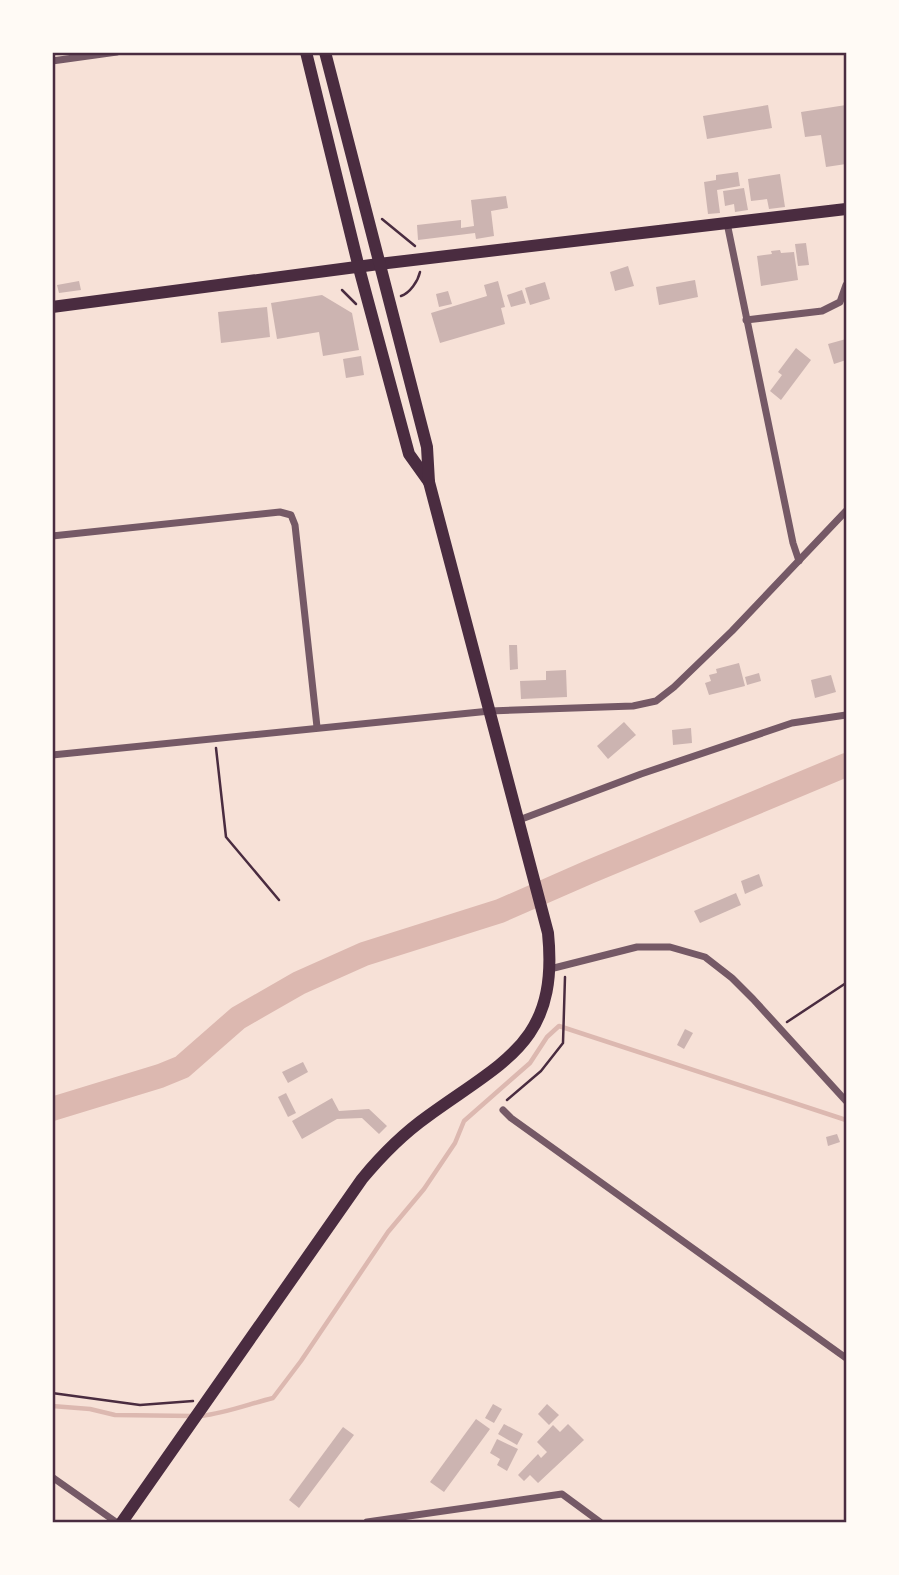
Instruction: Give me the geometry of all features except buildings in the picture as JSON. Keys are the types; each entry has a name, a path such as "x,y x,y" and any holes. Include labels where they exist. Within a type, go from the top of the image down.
{"main road":[{"path":"306,52 359,268 409,454 429,482"},
{"path":"122,1522 344,1202 377,1161 426,1117 501,1065 525,1040 541,1012 549,982 548,933 429,482 427,447 325,52"},
{"path":"52,307 379,264 846,209"}],"street":[{"path":"52,61 117,52"},
{"path":"727,223 793,543 799,561"},
{"path":"746,320 822,311 840,302 846,285"},
{"path":"52,536 280,512 291,515 295,525 317,727"},
{"path":"52,755 490,711 607,708 656,701 666,695 732,631 846,512"},
{"path":"519,820 641,774 792,723 846,716"},
{"path":"550,969 637,947 670,947 705,957 732,978 846,1101"},
{"path":"503,1110 846,1358"},
{"path":"52,1477 116,1522"},
{"path":"367,1522 562,1494 600,1522"}],"path":[{"path":"381,218 417,248"},
{"path":"401,296 406,294 420,272"},
{"path":"342,289 358,307"},
{"path":"215,738 226,837 279,900"},
{"path":"503,1110 512,1094 541,1071 564,1043 565,966"},
{"path":"778,1028 846,984"},
{"path":"52,1393 131,1404 194,1401 206,1404"}],"waterway":[{"path":"52,1109 182,1067 238,1018 299,983 364,954 500,911 846,765"},
{"path":"201,1416 273,1398 388,1232 424,1189 455,1143 464,1121 530,1063 547,1037 559,1026 846,1120"},
{"path":"52,1406 90,1409 115,1415 193,1416"}]}
